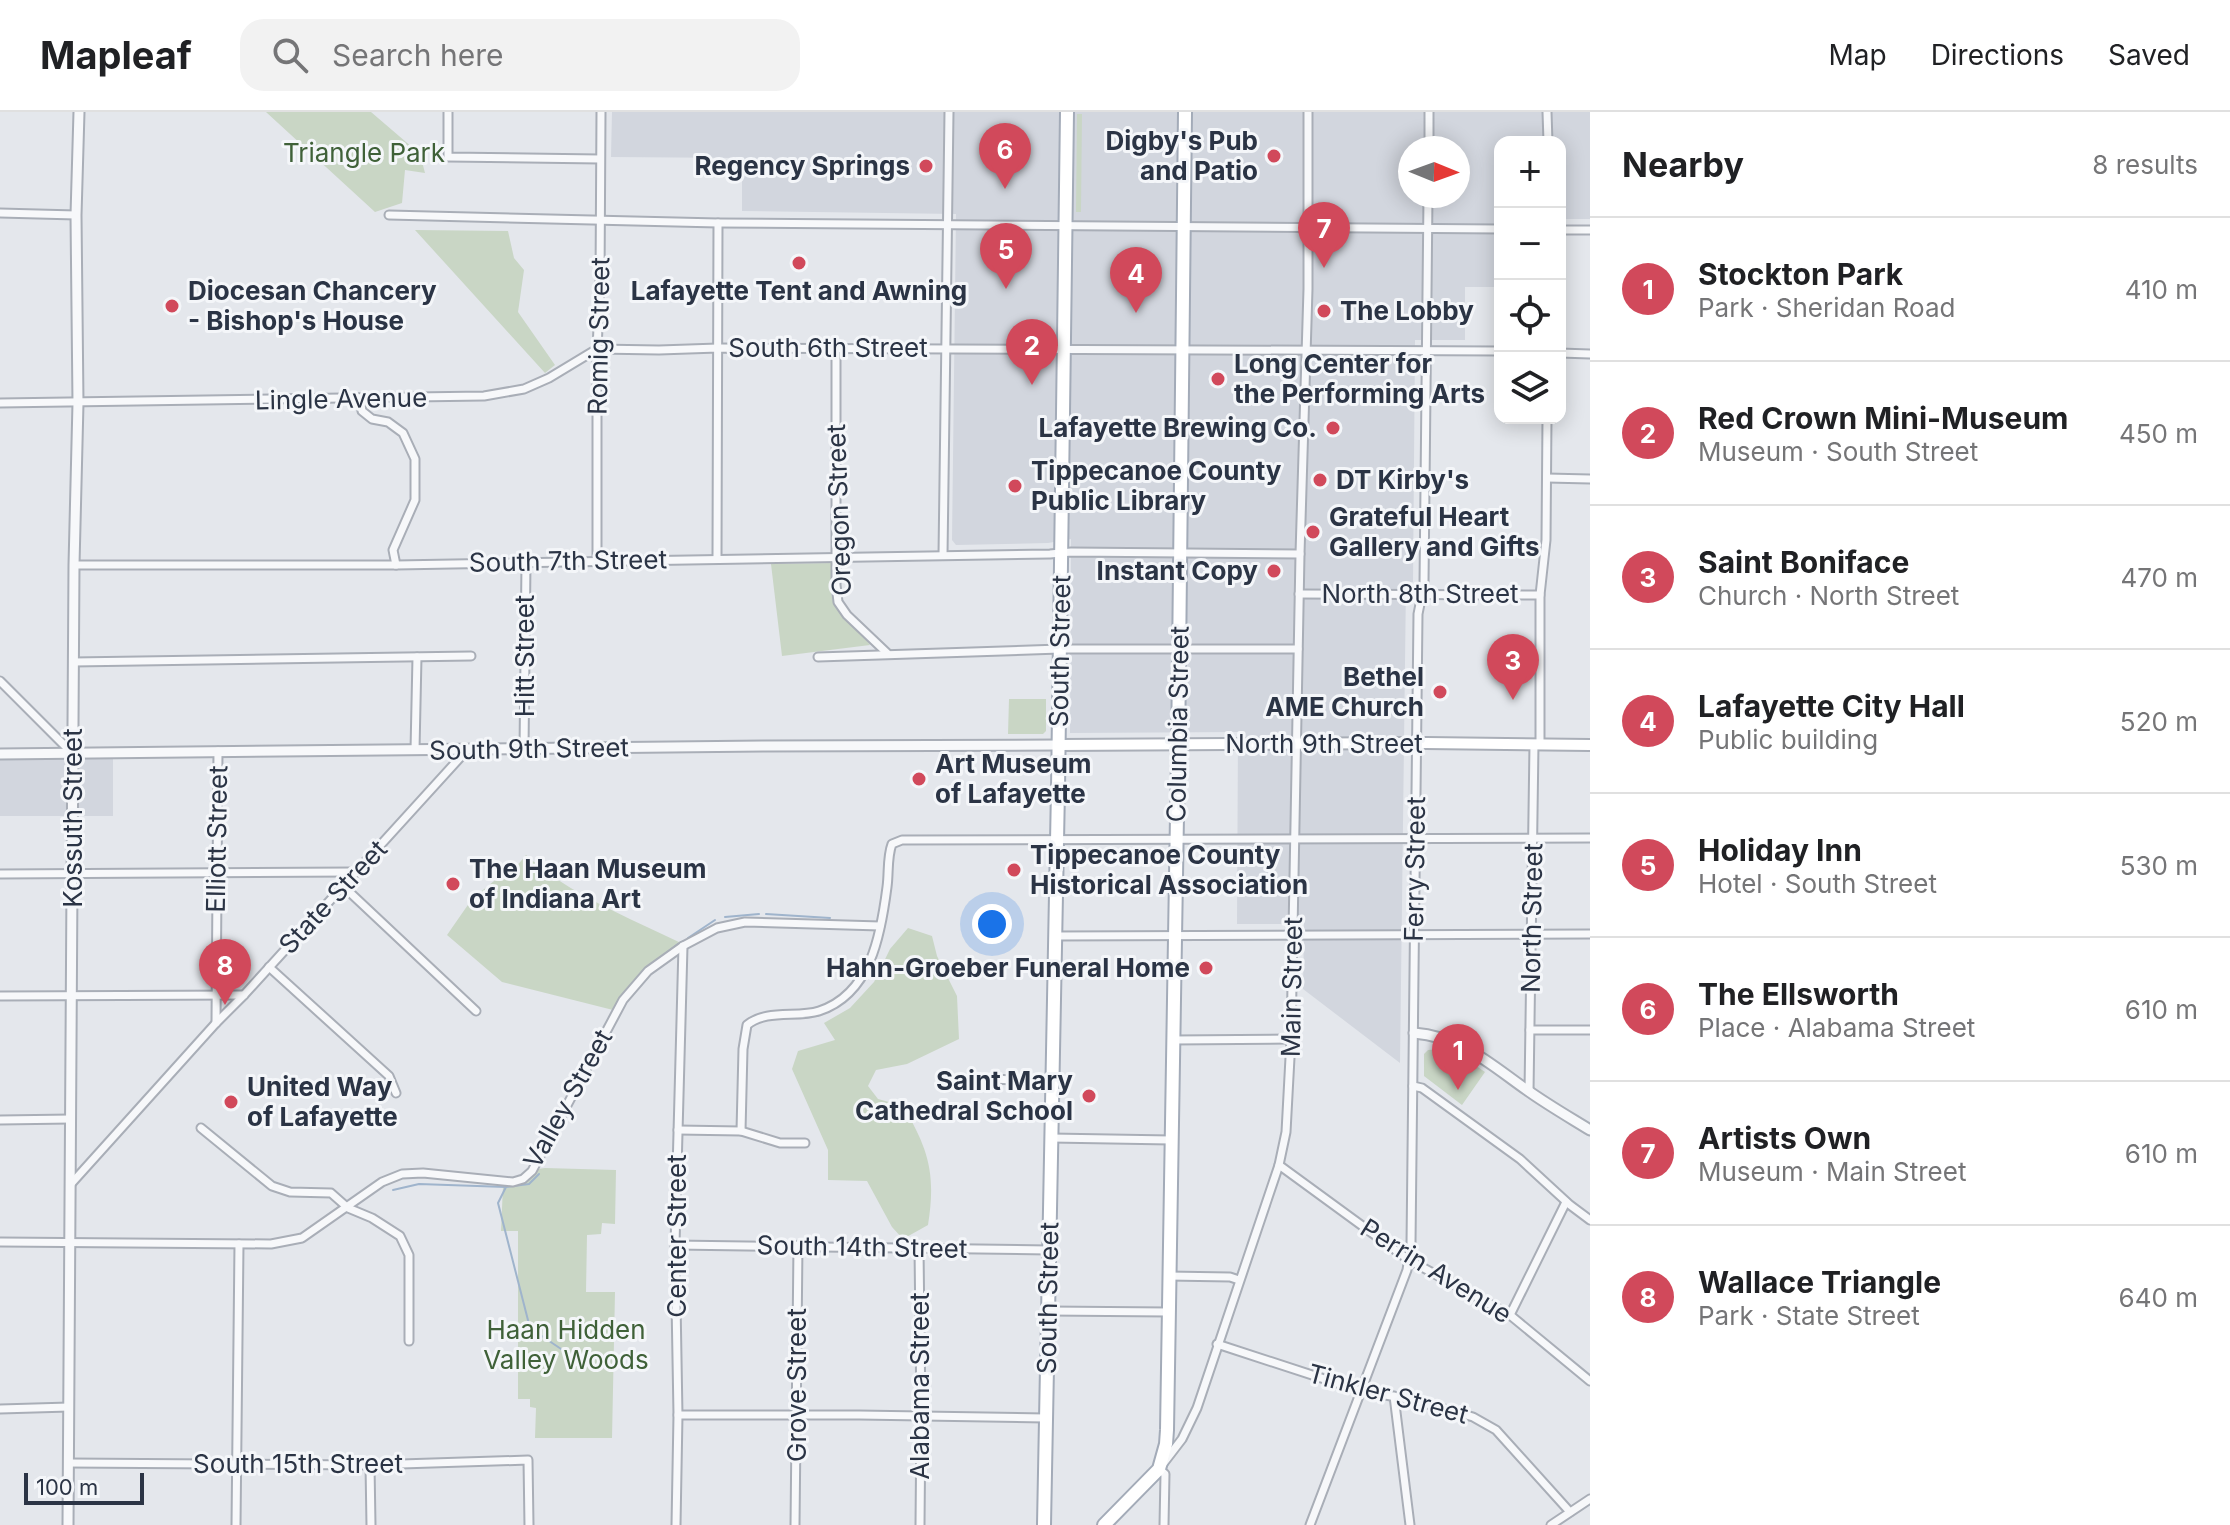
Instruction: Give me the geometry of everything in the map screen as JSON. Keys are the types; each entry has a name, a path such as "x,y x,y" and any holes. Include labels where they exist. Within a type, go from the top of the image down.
{"main road":[{"name":"South Street","path":"1044,1525 1067,112"},
{"name":"Columbia Street","path":"1159,1469 1167,1430 1185,112"},
{"name":"North 9th Street","path":"1059,745 1590,745"},
{"name":"Main Street","path":"1105,1525 1159,1469"}],"street":[{"name":"Kossuth Street","path":"68,1525 79,112"},
{"path":"448,112 448,157 600,159"},
{"name":"Romig Street","path":"597,560 595,350 601,112"},
{"path":"943,555 949,112"},
{"name":"Main Street","path":"1159,1469 1182,1439 1197,1408 1279,1165 1286,1132 1291,1039 1306,350 1308,112"},
{"path":"1429,112 1429,136"},
{"path":"1547,112 1548,136"},
{"name":"Ferry Street","path":"1310,1525 1409,1260 1413,1185 1418,614 1424,584 1428,208"},
{"path":"0,213 76,215"},
{"path":"389,215 718,223 1494,229"},
{"path":"717,559 718,223"},
{"path":"1566,230 1590,230"},
{"name":"Oregon Street","path":"836,349 838,602 847,615 887,653"},
{"name":"Lingle Avenue","path":"0,403 484,396 524,389 595,350"},
{"name":"South 6th Street","path":"595,350 1494,351"},
{"path":"1566,353 1590,354"},
{"path":"360,399 362,411 372,419 388,422 403,433 415,459 415,500 393,550 396,565"},
{"name":"North Street","path":"1529,1092 1533,839 1540,595 1546,540 1547,424"},
{"path":"1547,478 1590,479"},
{"name":"South 7th Street","path":"74,565 396,565 1062,553 1300,554"},
{"name":"Hitt Street","path":"524,750 526,562"},
{"name":"North 8th Street","path":"1299,594 1540,595"},
{"path":"818,657 1060,649 1298,649"},
{"path":"73,662 471,656"},
{"path":"415,750 417,657"},
{"path":"0,681 73,754"},
{"name":"South 9th Street","path":"0,754 1059,745"},
{"name":"Elliott Street","path":"216,1023 218,751"},
{"name":"State Street","path":"70,1185 466,751"},
{"path":"741,1131 744,1035 747,1025 761,1017 821,1010 842,999 855,987 872,958 892,844 902,840 1590,838"},
{"path":"0,874 355,872"},
{"path":"343,886 476,1011"},
{"name":"Valley Street","path":"239,1244 271,1244 302,1238 382,1182 402,1174 423,1173 513,1182 523,1179 532,1171 623,1000 648,971 683,946 717,928 745,922 880,926"},
{"path":"1055,936 1590,934"},
{"name":"Center Street","path":"676,1525 675,1245 683,946"},
{"path":"269,967 389,1076 396,1093"},
{"path":"0,996 244,995"},
{"path":"1530,1030 1590,1030"},
{"path":"1414,1033 1471,1049 1529,1092 1587,1127"},
{"path":"1173,1040 1291,1039"},
{"path":"973,1078 1052,1082"},
{"path":"1413,1086 1422,1088 1520,1159 1590,1220"},
{"path":"0,1120 71,1119"},
{"path":"201,1128 272,1186 290,1192 331,1193 348,1208 372,1218 400,1236 409,1255 409,1341"},
{"path":"678,1130 741,1131 780,1143 805,1143"},
{"path":"1051,1138 1171,1140"},
{"name":"Perrin Avenue","path":"1279,1165 1409,1260 1510,1315 1590,1381"},
{"path":"1510,1315 1566,1202"},
{"path":"0,1242 239,1244 236,1525"},
{"name":"South 14th Street","path":"675,1245 1049,1250"},
{"name":"Grove Street","path":"795,1525 798,1245"},
{"name":"Alabama Street","path":"919,1248 920,1525"},
{"path":"1168,1276 1230,1277 1239,1280"},
{"path":"1048,1311 1168,1312"},
{"name":"Tinkler Street","path":"1217,1344 1361,1391 1394,1396 1485,1422 1496,1430 1570,1512"},
{"path":"1394,1396 1410,1525"},
{"path":"0,1409 69,1407"},
{"path":"678,1415 1045,1418"},
{"path":"1167,1430 1177,1433 1188,1426"},
{"name":"South 15th Street","path":"68,1463 370,1465 528,1460 529,1525"},
{"path":"370,1465 371,1525"},
{"name":"Columbia Street","path":"1159,1469 1165,1474 1164,1525"},
{"path":"1551,1525 1590,1499"}],"shaded area":[{"path":"612,112 1590,112 1590,219 1566,219 1566,136 1494,136 1494,287 1465,287 1465,340 1415,340 1413,582 1406,583 1400,1063 1303,989 1304,924 1237,924 1238,732 1070,733 1071,539 1048,543 956,545 952,540 956,214 742,211 742,158 611,157"},
{"path":"113,753 113,816 0,816 0,754"}],"green space":[{"name":"Triangle Park","path":"266,112 371,112 420,154 425,173 405,170 402,203 375,212"},
{"path":"1077,114 1082,114 1081,212 1076,212"},
{"name":"Triangle Park","path":"415,230 508,231 514,258 524,270 518,312 555,365 545,373"},
{"path":"833,563 831,589 834,605 870,645 782,656 771,564"},
{"path":"1009,699 1046,699 1046,731 1043,734 1008,734"},
{"path":"526,855 580,894 681,943 635,981 613,1010 502,982 447,935 472,899 494,881 511,873"},
{"path":"908,928 932,936 937,956 957,996 959,1039 907,1064 876,1070 868,1086 878,1099 903,1106 919,1136 928,1163 931,1191 928,1225 903,1239 892,1227 867,1181 828,1180 828,1150 792,1069 798,1051 835,1040 824,1023 850,1008 874,982 890,949"},
{"path":"1428,1050 1452,1053 1485,1072 1462,1105 1424,1076 1424,1054"},
{"name":"Haan Hidden Valley Woods","path":"538,1169 616,1170 615,1224 602,1223 601,1234 587,1235 586,1292 615,1292 612,1438 535,1438 536,1408 530,1407 530,1399 518,1399 518,1231 501,1231 503,1186 525,1182"}],"waterway":[{"path":"725,917 759,914"},
{"path":"766,914 830,918"},
{"path":"688,938 715,920"},
{"path":"644,970 678,944"},
{"path":"539,1174 529,1184 506,1187 498,1203 530,1328 567,1353"},
{"path":"393,1190 419,1184 506,1187"}],"place":[{"name":"Digby's Pub and Patio","path":"1274,156"},
{"name":"Regency Springs","path":"926,166"},
{"name":"The Ellsworth","path":"1005,189"},
{"name":"Lafayette Tent and Awning","path":"799,263"},
{"name":"Artists Own","path":"1324,268"},
{"name":"Holiday Inn","path":"1006,289"},
{"name":"Diocesan Chancery - Bishop's House","path":"172,306"},
{"name":"The Lobby","path":"1324,311"},
{"name":"Lafayette City Hall","path":"1136,313"},
{"name":"Long Center for the Performing Arts","path":"1218,379"},
{"name":"Red Crown Mini-Museum","path":"1032,385"},
{"name":"Lafayette Brewing Co.","path":"1333,428"},
{"name":"DT Kirby's","path":"1320,480"},
{"name":"Tippecanoe County Public Library","path":"1015,486"},
{"name":"Grateful Heart Gallery and Gifts","path":"1313,532"},
{"name":"Instant Copy","path":"1274,571"},
{"name":"Bethel AME Church","path":"1440,692"},
{"name":"Saint Boniface","path":"1513,700"},
{"name":"Art Museum of Lafayette","path":"919,779"},
{"name":"Tippecanoe County Historical Association","path":"1014,870"},
{"name":"The Haan Museum of Indiana Art","path":"453,884"},
{"name":"Hahn-Groeber Funeral Home","path":"1206,968"},
{"name":"Wallace Triangle","path":"225,1005"},
{"name":"Stockton Park","path":"1458,1090"},
{"name":"Saint Mary Cathedral School","path":"1089,1096"},
{"name":"United Way of Lafayette","path":"231,1102"}]}
